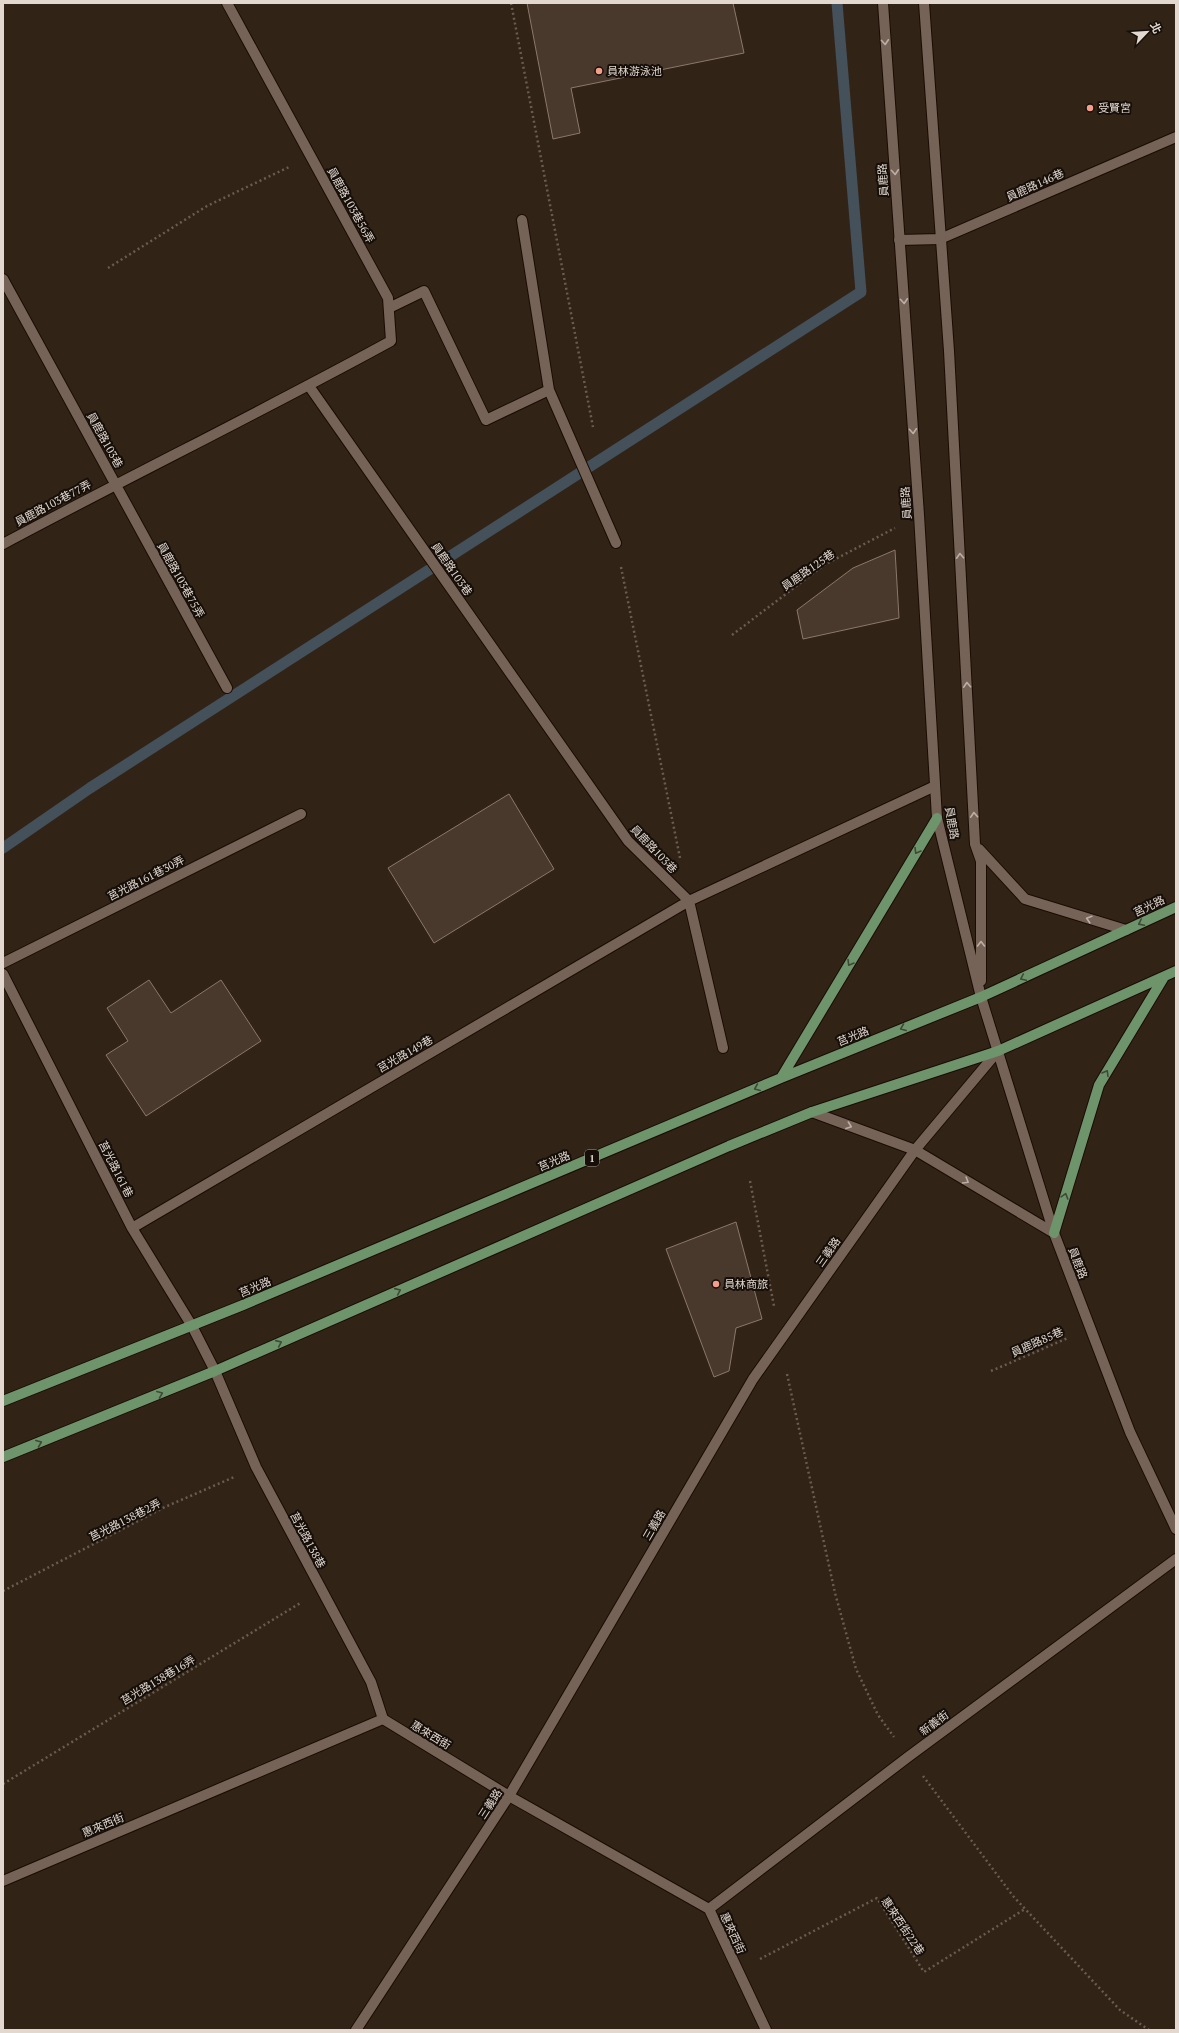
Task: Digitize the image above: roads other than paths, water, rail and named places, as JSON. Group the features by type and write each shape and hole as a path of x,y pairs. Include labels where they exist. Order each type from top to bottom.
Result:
{"main road":[{"path":"781,1078 937,818"},
{"name":"莒光路","path":"3,1401 192,1326 781,1078 981,997 1176,906"},
{"path":"3,1457 215,1371 729,1146 812,1112 998,1051 1176,971"},
{"path":"1054,1233 1099,1085 1164,977"}],"street":[{"name":"員鹿路103巷56弄","path":"227,3 388,298 391,341 309,386"},
{"name":"員鹿路","path":"883,3 919,515 937,818 981,997 1054,1233 1130,1432 1176,1529"},
{"name":"員鹿路","path":"924,3 949,351 975,844 981,861 981,997"},
{"name":"員鹿路146巷","path":"899,240 940,239 1176,137"},
{"path":"522,220 548,390 616,543"},
{"name":"員鹿路103巷","path":"3,279 115,484 309,386 628,841 689,901"},
{"path":"389,308 424,291 486,420 548,390"},
{"name":"員鹿路103巷77弄","path":"3,544 115,484"},
{"name":"員鹿路103巷75弄","path":"115,484 227,688"},
{"path":"723,1048 689,901 935,786"},
{"name":"莒光路161巷30弄","path":"3,963 301,814"},
{"path":"975,844 1025,899 1126,930"},
{"name":"莒光路149巷","path":"132,1228 689,901"},
{"name":"莒光路161巷","path":"3,974 132,1228 192,1326 215,1371"},
{"name":"三義路","path":"356,2030 509,1796 753,1379 915,1150 998,1051"},
{"path":"812,1112 915,1150 1054,1233"},
{"name":"莒光路138巷","path":"215,1371 256,1467 371,1682 383,1719"},
{"name":"新義街","path":"709,1909 908,1757 1176,1559"},
{"name":"惠來西街","path":"3,1881 383,1719 509,1796 709,1909 766,2030"}],"waterway":[{"path":"3,848 90,788 861,292 837,3"}],"place":[{"name":"員林游泳池","path":"599,71"},
{"name":"受賢宮","path":"1090,108"},
{"name":"員林商旅","path":"716,1284"}]}
